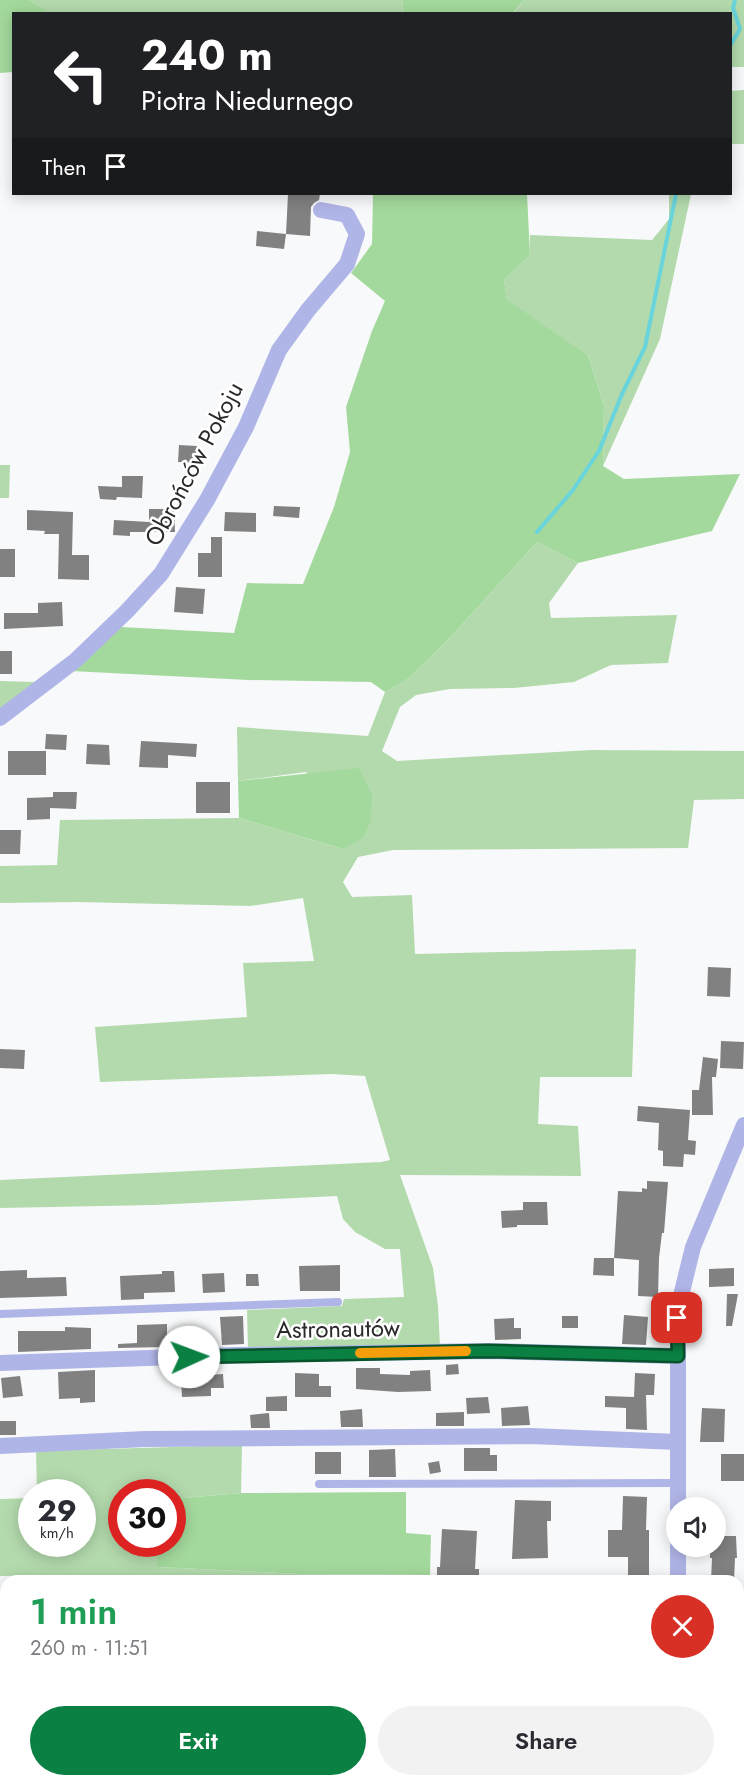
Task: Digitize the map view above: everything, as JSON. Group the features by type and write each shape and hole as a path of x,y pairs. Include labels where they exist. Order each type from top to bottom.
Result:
{"street":[{"name":"Obrońców Pokoju","path":"0,718 76,660 128,611 168,564 207,500 246,427 279,350 308,310 347,264 357,234 347,215 321,210"},
{"path":"678,1497 678,1308 693,1247 744,1125"},
{"name":"Astronautów","path":"0,1363 236,1355 469,1351 678,1356"},
{"path":"0,1446 144,1439 531,1436 678,1442"},
{"path":"678,1557 678,1575"}],"lane":[{"path":"0,1314 338,1302"},
{"path":"319,1484 678,1483"}],"green space":[{"path":"0,0 29,0 47,12 12,12 12,72 0,73"},
{"path":"29,0 402,0 404,12 46,12"},
{"path":"402,0 524,0 514,12 404,12"},
{"path":"524,0 744,0 744,67 732,67 732,12 515,12"},
{"path":"744,90 744,144 732,144 732,91"},
{"path":"373,195 527,195 530,255 504,280 507,300 588,355 604,406 603,466 624,479 740,474 712,531 578,563 537,542 447,641 408,679 385,692 371,682 248,680 71,671 121,627 234,633 247,583 303,584 334,507 350,452 346,407 372,331 385,301 351,273 372,244"},
{"path":"669,195 691,195 660,339 603,466 604,406 588,355 507,301 504,280 530,255 530,235 652,240 669,219"},
{"path":"0,465 10,465 9,498 0,498"},
{"path":"537,542 578,563 549,603 551,618 677,615 668,663 611,665 574,682 514,688 450,689 416,695 400,707 382,751 397,761 591,750 744,751 744,799 694,800 688,848 393,850 358,857 343,882 352,897 412,895 415,954 636,949 632,1077 540,1077 538,1124 578,1126 581,1176 400,1175 433,1268 440,1346 248,1350 247,1310 342,1306 344,1299 404,1297 400,1249 385,1249 355,1232 343,1219 337,1196 154,1205 0,1208 0,1180 390,1160 365,1076 331,1074 100,1082 95,1027 247,1017 243,963 314,961 303,898 250,906 78,902 0,903 0,866 57,865 60,820 239,818 343,849 306,772 238,781 237,727 368,736 385,692 408,679 447,641"},
{"path":"0,681 35,682 0,712"},
{"path":"359,768 372,795 371,820 363,838 343,849 239,818 238,781"},
{"path":"242,1445 241,1493 186,1498 186,1479 108,1479 108,1557 157,1557 157,1567 300,1574 430,1575 0,1575 0,1499 18,1498 18,1557 96,1557 96,1479 37,1479 36,1451"},
{"path":"406,1492 406,1533 431,1535 430,1575 300,1574 157,1567 157,1557 186,1557 186,1498 241,1493"}],"building":[{"path":"288,195 320,195 319,200 311,207 310,236 286,234"},
{"path":"257,231 286,234 284,249 256,246"},
{"path":"179,445 197,446 196,463 178,462"},
{"path":"122,476 143,476 142,498 100,499 98,486 122,487"},
{"path":"274,506 300,507 299,518 273,516"},
{"path":"149,509 174,509 175,532 130,532 130,536 113,535 114,520 149,522"},
{"path":"27,510 73,512 72,555 89,555 89,580 58,579 59,534 44,534 45,531 27,530"},
{"path":"225,512 256,513 256,532 224,531"},
{"path":"211,537 222,537 222,577 198,577 198,553 211,553"},
{"path":"0,549 15,549 15,577 0,577"},
{"path":"176,587 205,589 203,614 174,612"},
{"path":"62,602 63,626 4,629 4,613 38,613 38,603"},
{"path":"0,651 12,651 12,674 0,674"},
{"path":"46,734 67,735 66,750 45,749"},
{"path":"141,741 197,744 196,757 168,755 168,768 139,767"},
{"path":"87,744 109,745 110,765 86,764"},
{"path":"8,751 46,751 46,775 8,775"},
{"path":"196,782 230,782 230,813 196,813"},
{"path":"53,792 77,792 76,809 50,808 50,819 27,820 27,798 53,797"},
{"path":"0,830 21,830 20,854 0,854"},
{"path":"708,967 731,968 730,997 707,996"},
{"path":"721,1041 744,1042 743,1069 720,1068"},
{"path":"0,1049 25,1050 24,1069 0,1068"},
{"path":"703,1057 718,1059 716,1077 712,1077 713,1115 692,1115 692,1090 699,1090"},
{"path":"638,1106 690,1110 688,1140 696,1141 695,1155 684,1154 683,1167 663,1166 663,1151 658,1150 659,1123 637,1121"},
{"path":"647,1181 668,1182 664,1233 662,1233 659,1258 658,1297 638,1296 639,1260 614,1258 618,1191 642,1192 642,1188 647,1189"},
{"path":"523,1202 547,1202 548,1225 517,1225 517,1227 502,1228 501,1211 523,1210"},
{"path":"594,1258 614,1258 614,1276 593,1275"},
{"path":"340,1265 340,1291 300,1291 299,1266"},
{"path":"734,1268 734,1286 709,1287 709,1269"},
{"path":"27,1270 27,1278 66,1277 67,1296 0,1298 0,1271"},
{"path":"162,1271 174,1271 175,1292 144,1293 144,1299 121,1300 120,1276 162,1274"},
{"path":"224,1273 225,1292 203,1293 202,1274"},
{"path":"246,1274 258,1274 259,1286 246,1286"},
{"path":"727,1294 738,1294 732,1326 726,1326"},
{"path":"624,1315 648,1317 646,1345 622,1344"},
{"path":"243,1316 244,1344 222,1345 220,1317"},
{"path":"562,1316 578,1316 578,1328 562,1328"},
{"path":"514,1318 514,1328 521,1328 521,1339 495,1340 494,1319"},
{"path":"167,1324 167,1347 118,1348 118,1344 137,1343 137,1325"},
{"path":"65,1327 91,1328 91,1349 18,1352 18,1331 65,1331"},
{"path":"458,1364 459,1374 446,1375 446,1365"},
{"path":"356,1368 380,1368 380,1374 410,1375 410,1371 430,1370 431,1391 398,1392 356,1389"},
{"path":"95,1370 95,1402 80,1403 80,1398 59,1399 58,1372"},
{"path":"295,1373 319,1374 319,1386 331,1386 331,1397 295,1397"},
{"path":"635,1373 655,1374 654,1395 646,1395 647,1430 626,1429 626,1408 605,1407 605,1396 634,1397"},
{"path":"223,1374 224,1388 211,1388 211,1396 182,1397 181,1377"},
{"path":"20,1376 23,1396 3,1398 1,1378"},
{"path":"287,1396 287,1411 266,1411 266,1397"},
{"path":"488,1397 490,1413 467,1414 466,1398"},
{"path":"528,1406 530,1425 502,1426 501,1408"},
{"path":"702,1408 725,1409 724,1442 700,1442"},
{"path":"362,1409 363,1427 341,1427 340,1411"},
{"path":"464,1412 464,1426 436,1426 436,1413"},
{"path":"269,1413 270,1428 251,1428 250,1415"},
{"path":"0,1421 16,1421 16,1435 0,1435"},
{"path":"464,1448 490,1448 490,1455 497,1455 497,1471 464,1471"},
{"path":"395,1449 396,1477 369,1477 369,1450"},
{"path":"315,1452 341,1452 341,1474 315,1474"},
{"path":"721,1454 744,1454 744,1481 721,1481"},
{"path":"439,1461 441,1472 430,1474 428,1463"},
{"path":"623,1496 647,1497 646,1530 649,1530 649,1575 628,1575 628,1557 608,1557 608,1530 622,1530"},
{"path":"515,1500 551,1501 551,1521 547,1521 548,1558 512,1559"},
{"path":"442,1529 477,1531 475,1569 479,1569 479,1575 437,1575 437,1567 440,1567"},
{"path":"726,1536 736,1536 737,1558 735,1558 734,1575 711,1575 712,1558 710,1558 726,1557"}],"waterway":[{"path":"732,43 740,29 733,8 735,0"},
{"path":"537,532 573,490 599,451 622,394 645,347 676,195"}],"slow traffic":[{"path":"360,1353 466,1351"}],"route":[{"path":"189,1357 488,1351 678,1356 677,1318"}]}
